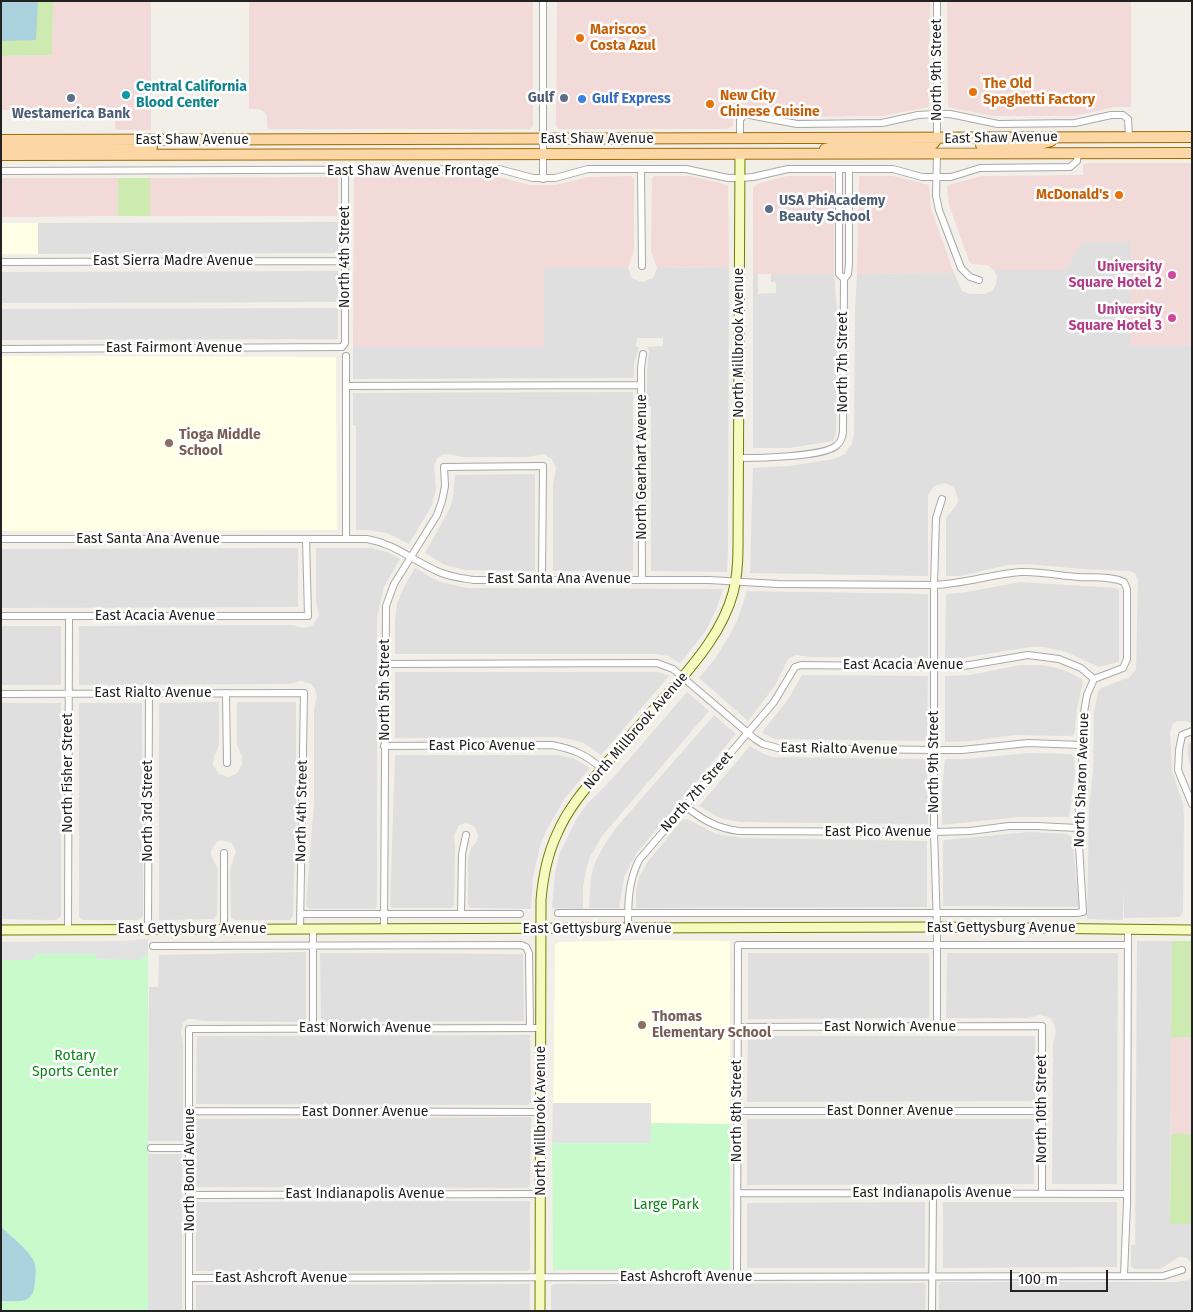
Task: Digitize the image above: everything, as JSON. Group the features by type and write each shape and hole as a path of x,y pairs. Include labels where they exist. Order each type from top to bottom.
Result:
{"main road":[{"path":"937,153 939,149 946,145 1037,145 1067,137"},
{"name":"East Shaw Avenue","path":"1,140 1192,137"},
{"path":"809,153 839,146 927,146 933,144 937,139"},
{"path":"1,148 91,148 98,146 103,140"},
{"path":"103,155 105,148 108,147 165,147 187,140"},
{"name":"East Shaw Avenue","path":"1,156 1192,153"}],"street":[{"path":"543,1 543,178"},
{"name":"North 9th Street","path":"937,1 937,139"},
{"path":"740,138 740,120 744,114 791,124 882,123 918,115 950,114 998,124 1075,123 1123,114 1128,119 1129,138"},
{"name":"East Shaw Avenue Frontage","path":"1,171 499,170 527,178 556,178 588,169 694,170 740,178 754,177 788,169 849,169 893,170 922,177 951,177 980,168 1070,168 1077,161 1078,152"},
{"path":"937,153 937,203 961,268 970,277 979,280"},
{"name":"North Millbrook Avenue","path":"540,1311 541,929 543,877 557,833 571,809 602,769 702,654 725,615 736,582 739,458 740,154"},
{"name":"North 7th Street","path":"839,169 839,274 844,279"},
{"name":"North 7th Street","path":"739,458 784,457 828,450 841,442 843,432 844,279 848,274 849,169"},
{"path":"642,170 642,266"},
{"name":"North 4th Street","path":"345,171 345,343"},
{"name":"East Sierra Madre Avenue","path":"1,262 345,261"},
{"name":"East Fairmont Avenue","path":"1,349 339,348 345,343"},
{"name":"North Gearhart Avenue","path":"642,579 641,385 643,354"},
{"path":"346,356 346,538"},
{"path":"346,386 641,385"},
{"name":"North 5th Street","path":"384,928 386,606 394,584 437,515 445,486 444,466 543,466 542,580"},
{"name":"North 9th Street","path":"937,1027 937,913 934,832 934,585 936,518 942,499"},
{"name":"East Santa Ana Avenue","path":"1,539 346,538 379,541 411,556 438,572 456,578 474,580 642,579 953,585 996,575 1023,572 1117,579 1124,582 1127,589 1127,659 1123,668 1094,679"},
{"name":"East Acacia Avenue","path":"1,616 308,616 306,539"},
{"name":"North Fisher Street","path":"68,930 69,616"},
{"name":"East Acacia Avenue","path":"795,667 801,665 934,667 976,664 1028,655 1059,659 1081,668 1094,679"},
{"name":"East Rialto Avenue","path":"385,664 648,662 665,665 748,733 763,744 778,748 962,750 1028,743 1082,745"},
{"name":"North 7th Street","path":"628,928 629,888 639,860 774,702 795,667"},
{"name":"North Sharon Avenue","path":"937,913 1083,912 1078,828 1084,708 1088,690 1094,679"},
{"name":"North 3rd Street","path":"148,693 148,929"},
{"path":"226,693 227,763"},
{"name":"North 4th Street","path":"300,928 304,693"},
{"name":"East Rialto Avenue","path":"1,694 304,693"},
{"path":"1192,731 1182,735 1178,770 1192,804"},
{"name":"East Pico Avenue","path":"384,746 552,745 578,752 592,759 602,769"},
{"name":"East Pico Avenue","path":"685,806 710,823 724,829 739,831 970,832 1009,826 1078,828"},
{"path":"461,914 462,854 466,835"},
{"path":"224,853 224,929"},
{"path":"558,913 937,913"},
{"name":"East Gettysburg Avenue","path":"300,914 520,914"},
{"name":"East Gettysburg Avenue","path":"1,930 937,927 1192,930"},
{"path":"313,928 314,1028"},
{"path":"1124,1275 1128,930"},
{"name":"North 8th Street","path":"737,1276 738,945 937,945"},
{"path":"937,945 1127,945"},
{"name":"East Gettysburg Avenue","path":"153,946 521,946 528,949"},
{"name":"North Millbrook Avenue","path":"528,949 530,1028"},
{"name":"East Norwich Avenue","path":"738,1027 1042,1026"},
{"name":"North 10th Street","path":"1042,1026 1042,1193"},
{"name":"East Norwich Avenue","path":"189,1029 541,1028"},
{"name":"North Bond Avenue","path":"189,1029 189,1311"},
{"name":"East Donner Avenue","path":"737,1110 1043,1112"},
{"name":"East Donner Avenue","path":"190,1112 541,1112"},
{"path":"151,1148 190,1148"},
{"name":"East Indianapolis Avenue","path":"737,1193 1126,1194"},
{"path":"932,1311 933,1193"},
{"name":"East Indianapolis Avenue","path":"190,1195 540,1194"},
{"name":"East Ashcroft Avenue","path":"190,1278 1162,1276 1182,1270"}],"shaded area":[{"path":"53,1 151,1 151,130 117,130 115,128 115,114 112,110 104,110 66,119 45,118 1,110 1,56 52,55"},
{"path":"249,1 533,1 533,126 530,129 269,129 267,126 267,116 264,112 259,109 249,109"},
{"path":"557,1 930,1 929,106 882,116 796,117 757,108 741,108 734,113 733,125 728,129 559,129 556,126"},
{"path":"947,1 1131,1 1131,107 1115,107 1074,116 992,116 948,107"},
{"path":"1085,163 1192,163 1192,346 1130,346 1130,242 1083,242 1065,270 994,270 987,265 972,264 969,261 949,205 947,187 951,184 983,176 1083,175 1083,165"},
{"path":"631,176 634,179 634,251 628,268 544,268 544,347 353,347 355,177 498,177 530,185 556,185 588,177"},
{"path":"654,176 692,176 728,185 729,267 657,268 651,251 652,178"},
{"path":"787,176 831,176 834,179 834,274 753,274 753,188 757,184"},
{"path":"859,176 893,176 929,185 931,209 954,273 857,274"},
{"path":"338,177 338,216 150,216 150,178"},
{"path":"1,178 118,178 118,216 1,217"},
{"path":"338,222 338,253 38,254 38,223"},
{"path":"1,223 38,223 38,254 1,254"},
{"path":"1082,242 1131,242 1130,346 1192,346 1192,723 1177,721 1173,724 1170,732 1172,771 1183,804 1184,818 1183,911 1180,917 1124,918 1124,887 1123,920 1087,919 1089,807 1093,771 1094,712 1098,692 1101,688 1130,677 1136,669 1138,579 1135,573 1028,564 1008,565 960,576 946,576 946,518 957,504 958,499 955,489 944,483 934,486 928,495 928,576 750,573 753,468 789,466 834,459 845,454 852,443 854,434 857,274 954,273 962,291 970,294 985,294 992,291 996,285 997,277 994,270 1065,270"},
{"path":"729,267 727,572 651,571 651,406 647,405 649,351 647,347 663,346 663,338 637,338 636,346 639,348 634,363 634,378 353,379 353,347 544,347 544,268 628,268 632,278 642,282 653,278 657,268"},
{"path":"338,271 338,302 1,303 1,272"},
{"path":"753,274 758,274 758,294 776,293 776,284 771,282 771,274 834,274 837,311 836,433 833,441 789,448 753,448"},
{"path":"338,308 338,339 1,340 1,309"},
{"name":"Tioga Middle School","path":"1,356 336,357 337,530 1,531"},
{"path":"633,392 633,571 553,571 553,485 556,468 552,459 543,454 528,457 461,457 449,454 442,455 434,465 436,490 432,505 409,544 387,533 356,530 356,425 353,425 353,393"},
{"path":"535,474 535,571 465,570 445,565 425,553 450,508 455,475"},
{"path":"298,548 298,607 1,608 1,549"},
{"path":"316,548 371,548 387,552 400,559 384,587 377,617 377,906 375,909 310,909 306,906 314,803 314,709 317,696 311,684 301,681 289,684 79,685 79,626 293,625 303,628 312,626 319,616 316,601"},
{"path":"415,568 440,582 467,588 723,589 716,610 705,632 680,663 668,656 657,654 395,654 397,604"},
{"path":"1020,582 1116,588 1119,590 1119,662 1099,667 1066,652 1044,647 1030,647 945,659 946,594"},
{"path":"747,591 928,594 928,658 810,657 796,655 788,659 776,684 748,721 699,678 714,660 728,638 737,621"},
{"path":"1,626 61,626 61,685 1,685"},
{"path":"1020,665 1053,667 1082,679 1073,735 1016,735 971,741 945,742 945,676 970,675"},
{"path":"395,672 658,672 669,676 601,755 584,743 556,737 395,738"},
{"path":"802,675 928,676 927,741 775,739 764,734 762,732 789,698"},
{"path":"687,692 709,711 602,836 590,857 586,870 583,887 583,909 552,908 555,873 559,855 576,820 587,804 612,779"},
{"path":"219,702 219,745 213,765 219,774 228,777 236,774 242,765 242,757 237,745 237,702 296,702 296,810 293,915 290,920 235,920 231,917 230,870 236,851 232,843 222,840 217,842 211,850 211,855 218,869 217,915 214,919 159,920 159,703"},
{"path":"2,703 61,703 61,916 56,920 1,919"},
{"path":"79,703 142,703 143,916 138,920 84,920 79,917"},
{"path":"714,715 736,734 636,854 624,877 619,908 589,908 591,876 596,860 605,844 615,829"},
{"path":"1192,741 1192,777 1188,744"},
{"path":"750,746 773,757 927,759 928,824 740,822 720,818 699,806"},
{"path":"1028,753 1071,754 1074,757 1075,773 1069,817 1019,817 942,825 942,791 945,759 967,759"},
{"path":"395,755 559,755 573,758 590,768 565,798 546,831 540,846 533,877 531,909 470,908 468,905 468,858 478,835 475,827 467,823 459,825 454,835 454,905 452,908 392,908 390,905"},
{"path":"687,819 716,834 742,838 927,841 927,907 636,908 636,890 640,875 649,860 682,820"},
{"path":"1029,832 1067,834 1072,837 1079,907 943,906 943,840"},
{"path":"148,939 148,955 145,955 141,960 97,959 95,954 36,954 32,960 1,960 1,942"},
{"name":"Thomas Elementary School","path":"642,940 730,941 730,1124 651,1123 553,1143 555,944 559,942"},
{"path":"1137,941 1172,941 1170,1224 1192,1224 1192,1263 1187,1258 1179,1257 1160,1269 1134,1269 1131,1266 1131,1245 1135,1245"},
{"path":"306,952 306,1022 203,1021 188,1019 183,1023 181,1032 183,1044 183,1141 148,1141 149,987 158,987 159,955"},
{"path":"320,953 523,954 524,1021 321,1022"},
{"path":"748,953 929,953 929,1018 748,1019"},
{"path":"947,953 1118,953 1117,1184 1052,1184 1053,1043 1056,1032 1054,1024 1050,1018 1040,1015 1028,1018 946,1018"},
{"path":"530,1035 531,1102 528,1105 196,1104 197,1036"},
{"path":"748,1036 1035,1036 1035,1101 747,1102"},
{"path":"1171,1037 1192,1037 1192,1134 1171,1134"},
{"path":"553,1103 651,1103 651,1143 552,1143"},
{"path":"531,1117 530,1185 527,1188 196,1187 196,1119"},
{"path":"747,1119 1034,1119 1034,1184 747,1185"},
{"path":"148,1154 182,1154 182,1311 148,1311"},
{"path":"530,1201 530,1268 527,1271 196,1271 196,1202"},
{"path":"925,1202 925,1268 747,1268 747,1203"},
{"path":"943,1202 1117,1202 1117,1267 943,1268"},
{"path":"1192,1276 1192,1311 939,1311 939,1285 941,1282 1178,1282 1188,1280"},
{"path":"923,1283 926,1285 925,1311 551,1311 551,1286 554,1284"},
{"path":"530,1284 530,1311 196,1311 196,1285"}],"green space":[{"path":"1,1 53,1 52,55 1,56"},
{"path":"118,178 150,178 150,216 118,216"},
{"path":"1172,941 1192,941 1192,1037 1171,1037"},
{"name":"Rotary Sports Center","path":"35,954 95,954 98,959 148,955 148,1311 1,1311 1,960 31,960"},
{"name":"Large Park","path":"651,1123 730,1124 730,1268 728,1270 553,1270 552,1143 651,1143"},
{"path":"1171,1134 1192,1134 1192,1224 1170,1224"}],"water":[{"path":"1,1 38,1 36,40 1,41"},
{"path":"1,1227 27,1251 35,1263 34,1289 29,1298 25,1300 1,1301"}],"place":[{"name":"Mariscos Costa Azul","path":"580,38"},
{"name":"The Old Spaghetti Factory","path":"973,92"},
{"name":"Central California Blood Center","path":"126,95"},
{"name":"Westamerica Bank","path":"71,98"},
{"name":"Gulf","path":"564,98"},
{"name":"Gulf Express","path":"582,99"},
{"name":"New City Chinese Cuisine","path":"710,104"},
{"name":"McDonald's","path":"1119,195"},
{"name":"USA PhiAcademy Beauty School","path":"769,209"},
{"name":"University Square Hotel 2","path":"1172,275"},
{"name":"University Square Hotel 3","path":"1172,318"},
{"name":"Tioga Middle School","path":"169,443"},
{"name":"Thomas Elementary School","path":"642,1025"}]}
